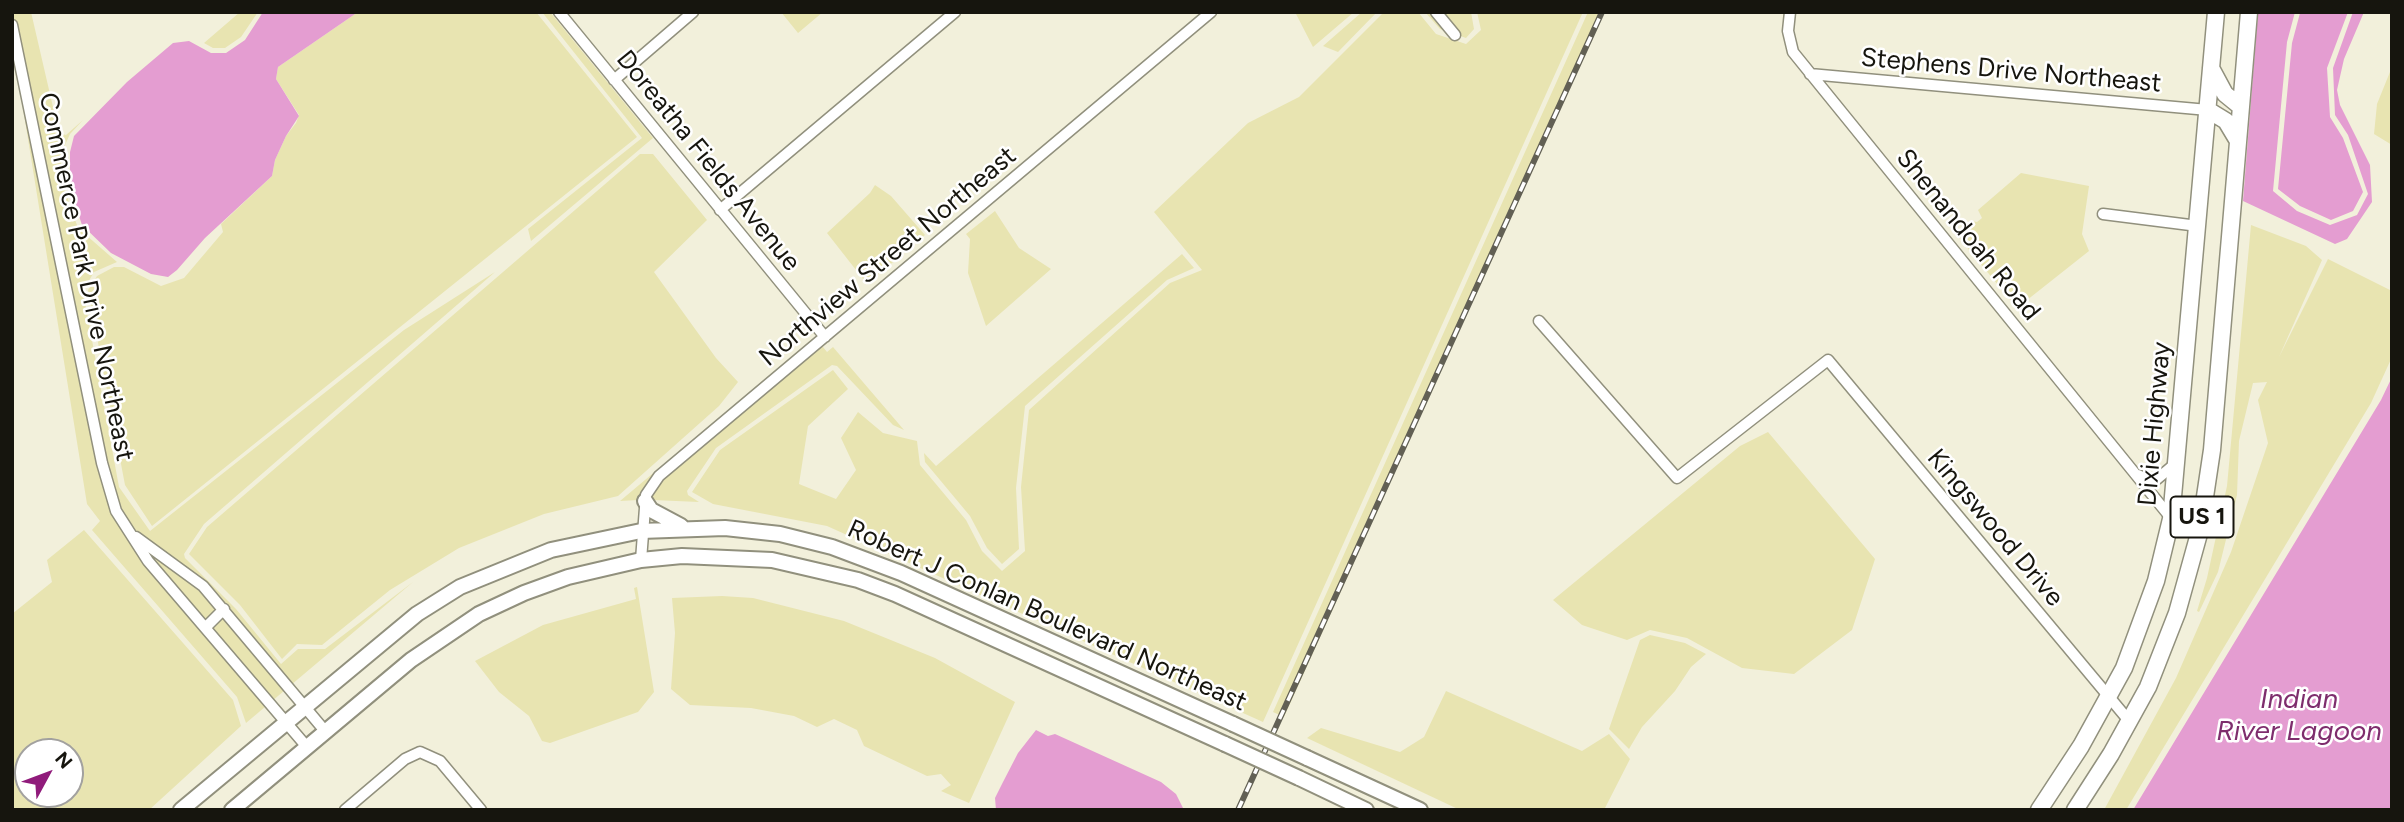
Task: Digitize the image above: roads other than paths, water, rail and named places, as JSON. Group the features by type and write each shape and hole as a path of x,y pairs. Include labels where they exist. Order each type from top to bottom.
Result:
{"main road":[{"name":"Dixie Highway","path":"2039,810 2109,698 2146,610 2171,519 2216,12"},
{"name":"US 1","path":"2075,810 2130,722 2157,667 2177,613 2200,530 2212,450 2249,12"},
{"path":"2211,68 2225,94 2241,107"},
{"path":"2207,110 2226,121 2238,141"},
{"path":"645,500 651,510 664,519 686,527"},
{"name":"Robert J Conlan Boulevard Northeast","path":"183,809 304,705 417,614 460,587 551,550 641,531 686,527 780,534 868,559 1420,810"},
{"name":"Robert J Conlan Boulevard Northeast","path":"232,810 411,660 479,614 568,577 640,560 682,556 761,559 858,580 895,594 1366,810"}],"street":[{"name":"Doreatha Fields Avenue","path":"559,12 825,337"},
{"path":"614,80 693,12"},
{"path":"720,210 955,12"},
{"name":"Northview Street Northeast","path":"640,560 646,495 659,476 1211,12"},
{"path":"1436,12 1455,34"},
{"name":"Shenandoah Road","path":"1790,12 1788,31 1793,52 2171,519"},
{"name":"Commerce Park Drive Northeast","path":"12,25 102,463 116,511 148,561 307,747"},
{"name":"Stephens Drive Northeast","path":"1810,74 2207,110"},
{"path":"2103,214 2198,226"},
{"name":"Kingswood Drive","path":"1539,321 1677,478 1828,360 2130,722"},
{"path":"2136,475 2148,480 2157,479 2178,461"},
{"name":"Commerce Park Drive Northeast","path":"130,532 186,571 224,609 325,731"},
{"path":"206,627 224,609"},
{"path":"345,810 412,754 427,754 440,761 481,810"}],"water":[{"path":"263,12 358,12 278,67 276,79 299,116 275,160 272,176 205,238 177,270 168,277 151,274 111,253 82,225 70,189 70,152 74,136 127,82 173,43 189,41 211,53 226,53 245,40"},
{"path":"2258,12 2295,12 2287,42 2273,191 2297,211 2330,225 2357,215 2368,194 2348,135 2335,115 2333,68 2353,12 2364,12 2344,59 2337,90 2340,105 2370,165 2372,202 2347,239 2335,244 2243,201"},
{"path":"2348,12 2327,68 2330,117 2343,138 2363,192 2353,211 2331,220 2300,206 2278,189 2292,43 2300,13"},
{"name":"Indian River Lagoon","path":"2392,377 2392,810 2133,810 2381,400"},
{"path":"1036,730 1048,736 1055,734 1161,782 1176,794 1184,810 996,810 995,798 1003,782 1018,753"}],"railway":[{"path":"1238,810 1602,12"}]}
